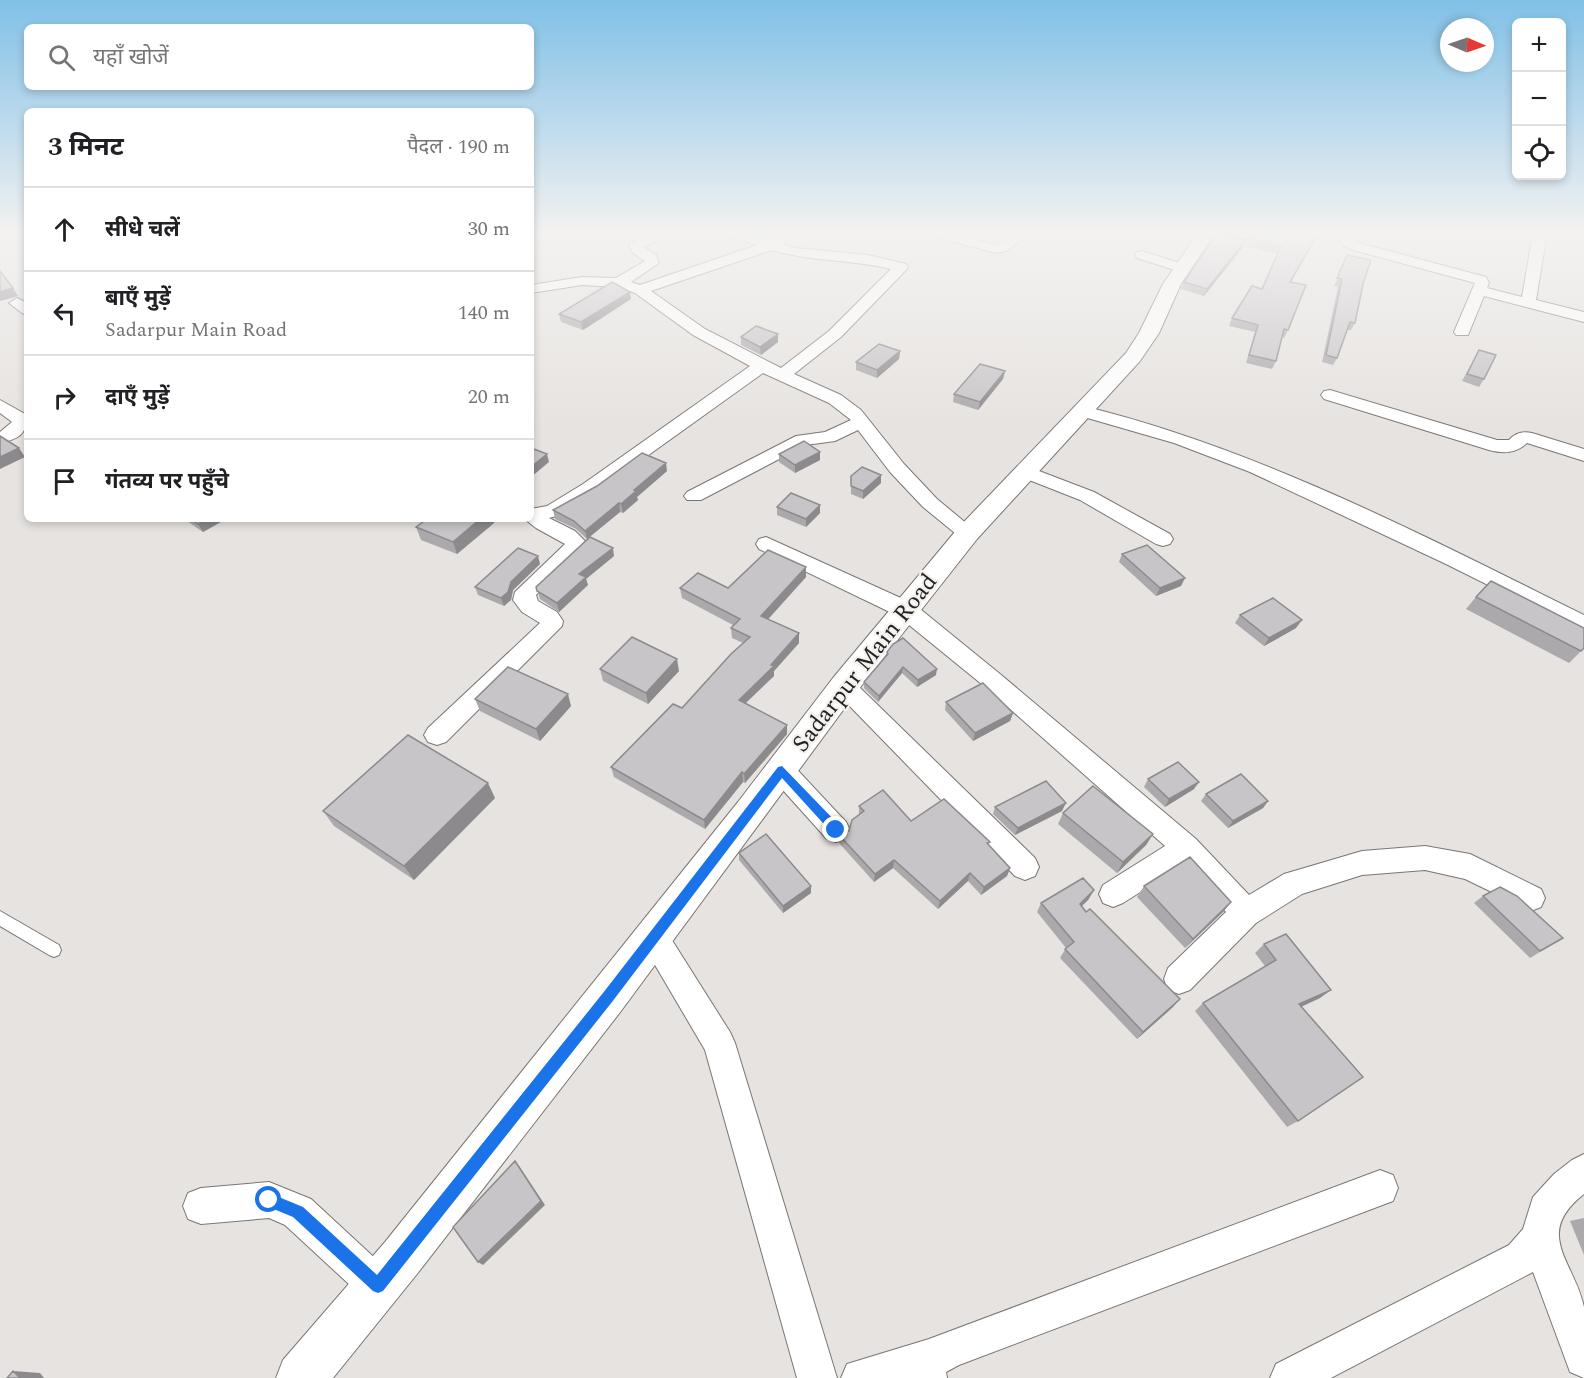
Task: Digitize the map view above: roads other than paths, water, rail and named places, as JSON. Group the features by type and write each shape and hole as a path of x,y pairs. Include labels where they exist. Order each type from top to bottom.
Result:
{"street":[{"path":"650,297 699,332 762,366 835,399 855,414 897,468 930,503 968,533"},
{"path":"783,375 836,334 872,297"},
{"name":"Sadarpur Main Road","path":"301,1378 378,1286 782,770 844,686 968,533 1133,357 1149,333 1166,297"},
{"path":"1462,332 1475,297"},
{"path":"1506,297 1584,317"},
{"path":"1528,303 1529,297"},
{"path":"534,514 553,511 590,488 762,366"},
{"path":"1330,395 1497,446 1514,446 1526,437 1584,455"},
{"path":"0,405 22,420 21,426 0,438"},
{"path":"1083,411 1180,439 1257,468 1453,559 1584,626"},
{"path":"694,496 802,440 829,437 861,422"},
{"path":"1026,472 1087,496 1162,539"},
{"path":"437,735 550,626 552,621 549,618 527,605 524,600 526,592 578,544 546,526 534,516"},
{"path":"766,544 906,610 992,680 1186,848 1246,913"},
{"path":"844,686 1025,867"},
{"path":"782,770 836,830"},
{"path":"1113,894 1186,848"},
{"path":"1179,979 1246,913 1294,883 1362,863 1425,858 1470,867 1532,898"},
{"path":"653,936 718,1043 817,1378"},
{"path":"1290,1378 1522,1258 1539,1239 1546,1210 1566,1186 1584,1172"},
{"path":"861,1378 927,1368 934,1358 959,1346 1380,1188"},
{"path":"201,1206 269,1200 298,1212 378,1286"},
{"path":"1539,1239 1584,1358"}],"lane":[{"path":"0,918 54,950"}]}
